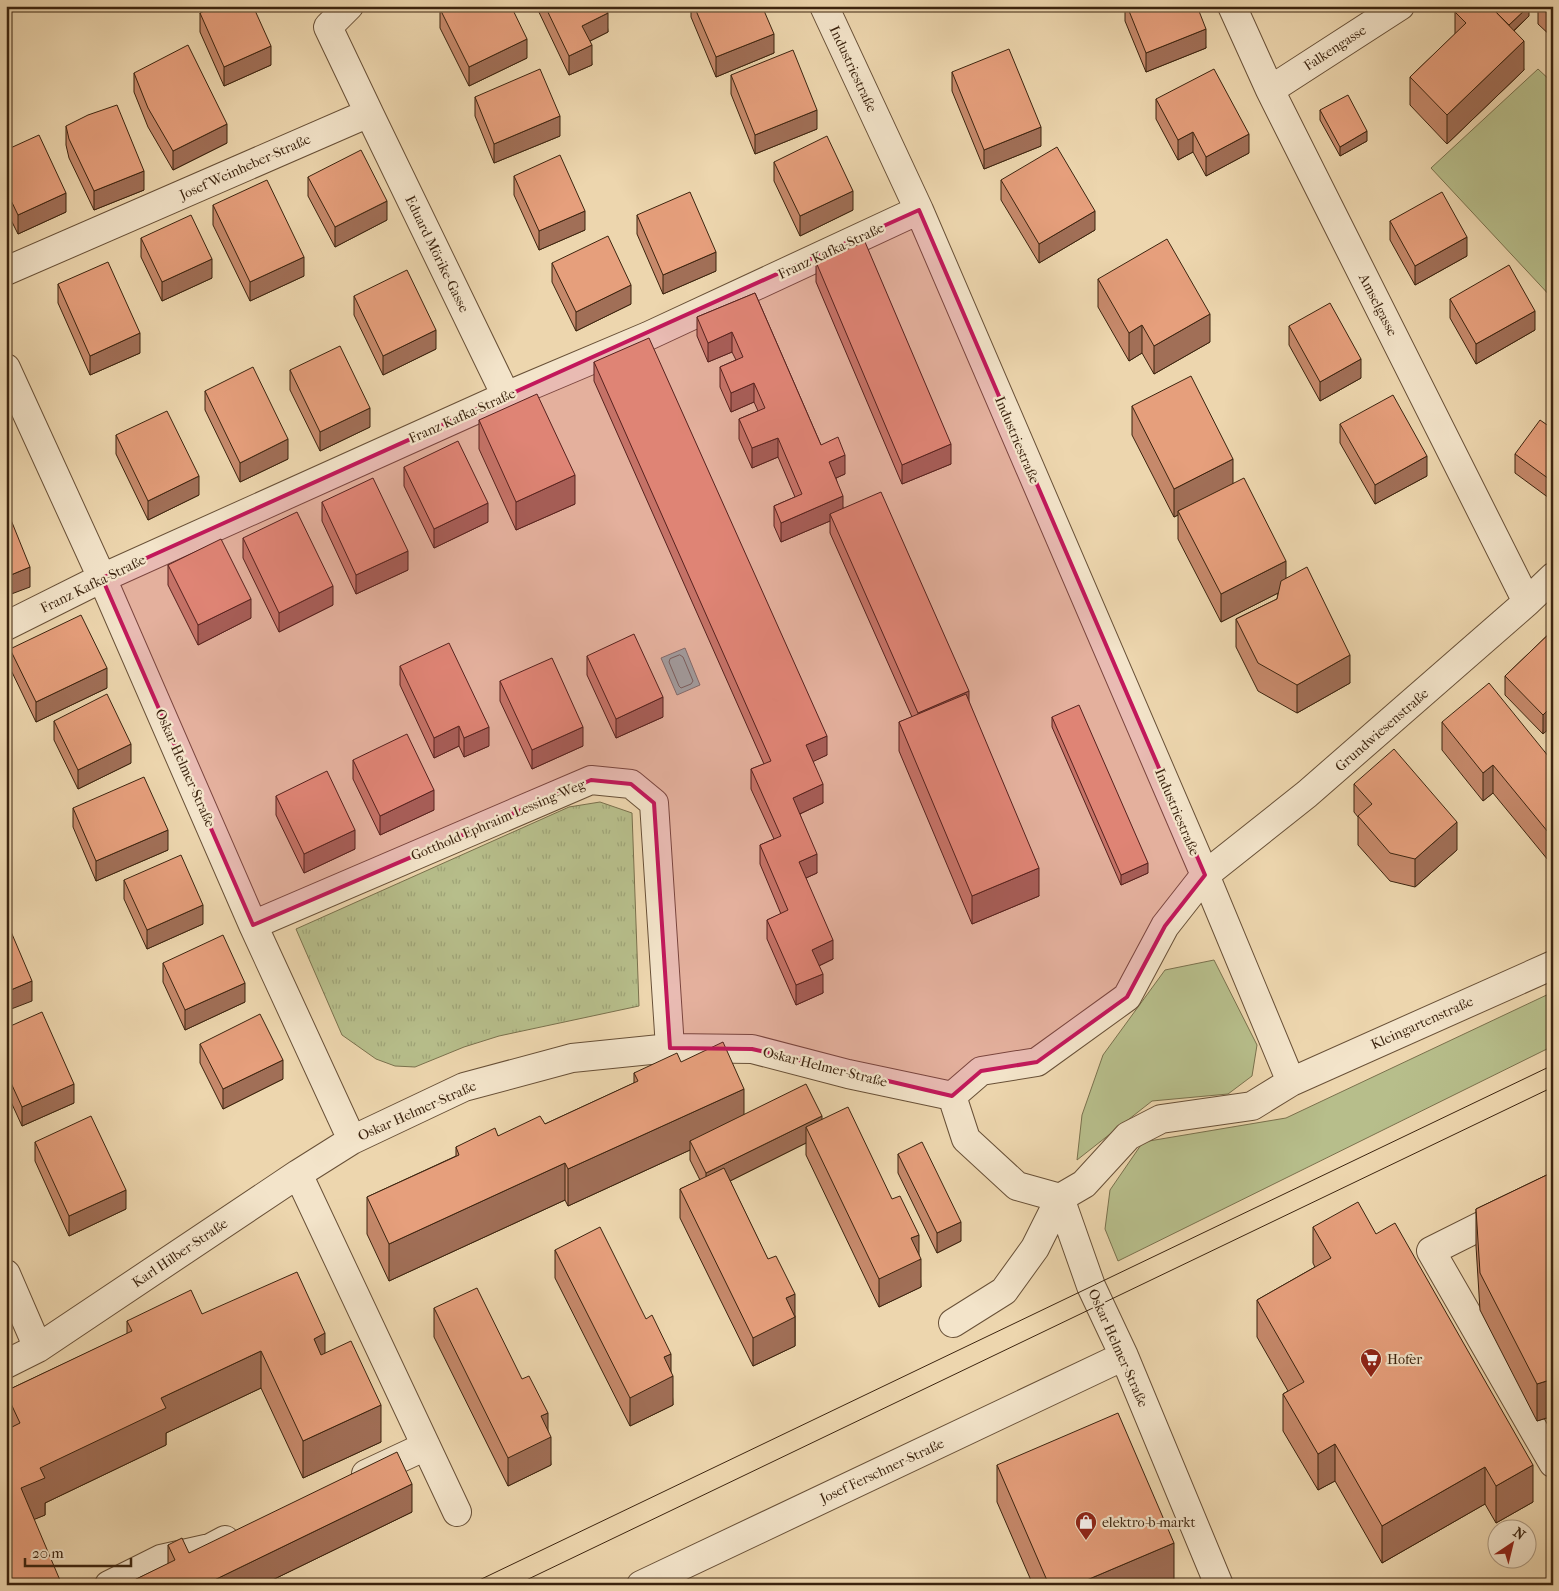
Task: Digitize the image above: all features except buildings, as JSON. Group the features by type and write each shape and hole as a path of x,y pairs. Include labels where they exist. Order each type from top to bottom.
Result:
{"street":[{"path":"349,6 328,27 369,113"},
{"name":"Industriestraße","path":"824,6 919,210 1205,875 1291,1082"},
{"name":"Amselgasse","path":"1232,6 1270,90 1527,602"},
{"name":"Falkengasse","path":"1270,90 1400,6"},
{"name":"Josef Weinheber-Straße","path":"6,271 369,113"},
{"name":"Eduard Mörike-Gasse","path":"369,113 506,396"},
{"name":"Franz Kafka-Straße","path":"6,626 102,578 506,396 648,336 919,210"},
{"name":"Oskar Helmer-Straße","path":"6,368 102,578 253,924 352,1140 464,1087 572,1058 670,1048 752,1049 848,1074 952,1096"},
{"name":"Grundwiesenstraße","path":"1205,875 1307,794 1527,602 1553,577"},
{"name":"Gotthold Ephraim Lessing-Weg","path":"253,924 592,780 631,784 654,803 670,1048"},
{"path":"1060,1198 1017,1186 966,1139 952,1096 980,1071 1037,1062 1127,997 1165,926 1205,875"},
{"name":"Kleingartenstraße","path":"1291,1082 1553,965"},
{"path":"953,1322 1004,1290 1035,1248 1060,1198 1084,1184 1128,1136 1161,1119 1252,1106 1291,1082"},
{"name":"Karl Hilber-Straße","path":"6,1364 38,1348 352,1140"},
{"path":"298,1174 457,1512"},
{"path":"1553,1190 1431,1250 1553,1463"},
{"name":"Oskar Helmer-Straße","path":"1060,1198 1091,1286 1124,1356 1219,1585"},
{"path":"6,1274 38,1348"},
{"name":"Josef Ferschner-Straße","path":"641,1585 1124,1356"},
{"path":"345,1484 426,1446"},
{"path":"110,1585 161,1560 210,1548 246,1531"}],"highlighted area":[{"path":"919,210 1205,875 1165,926 1127,997 1037,1062 981,1071 952,1096 752,1049 670,1048 654,803 631,784 591,780 253,925 102,578"}],"green space":[{"path":"1538,69 1553,83 1553,299 1431,168"},
{"path":"600,802 632,813 639,1006 499,1036 464,1047 415,1067 395,1066 376,1059 342,1035 296,929 569,807"},
{"path":"1214,960 1257,1045 1252,1076 1228,1094 1152,1101 1077,1160 1082,1115 1103,1055 1165,970"},
{"path":"1553,992 1553,1046 1118,1261 1105,1229 1110,1190 1143,1142 1286,1118"}],"water":[{"path":"685,648 700,685 677,695 661,658"}],"tram line":[{"path":"469,1585 1553,1065"},
{"path":"516,1585 1553,1087"}],"place":[{"name":"Hofer","path":"1371,1378"},
{"name":"elektro-b-markt","path":"1086,1541"}]}
